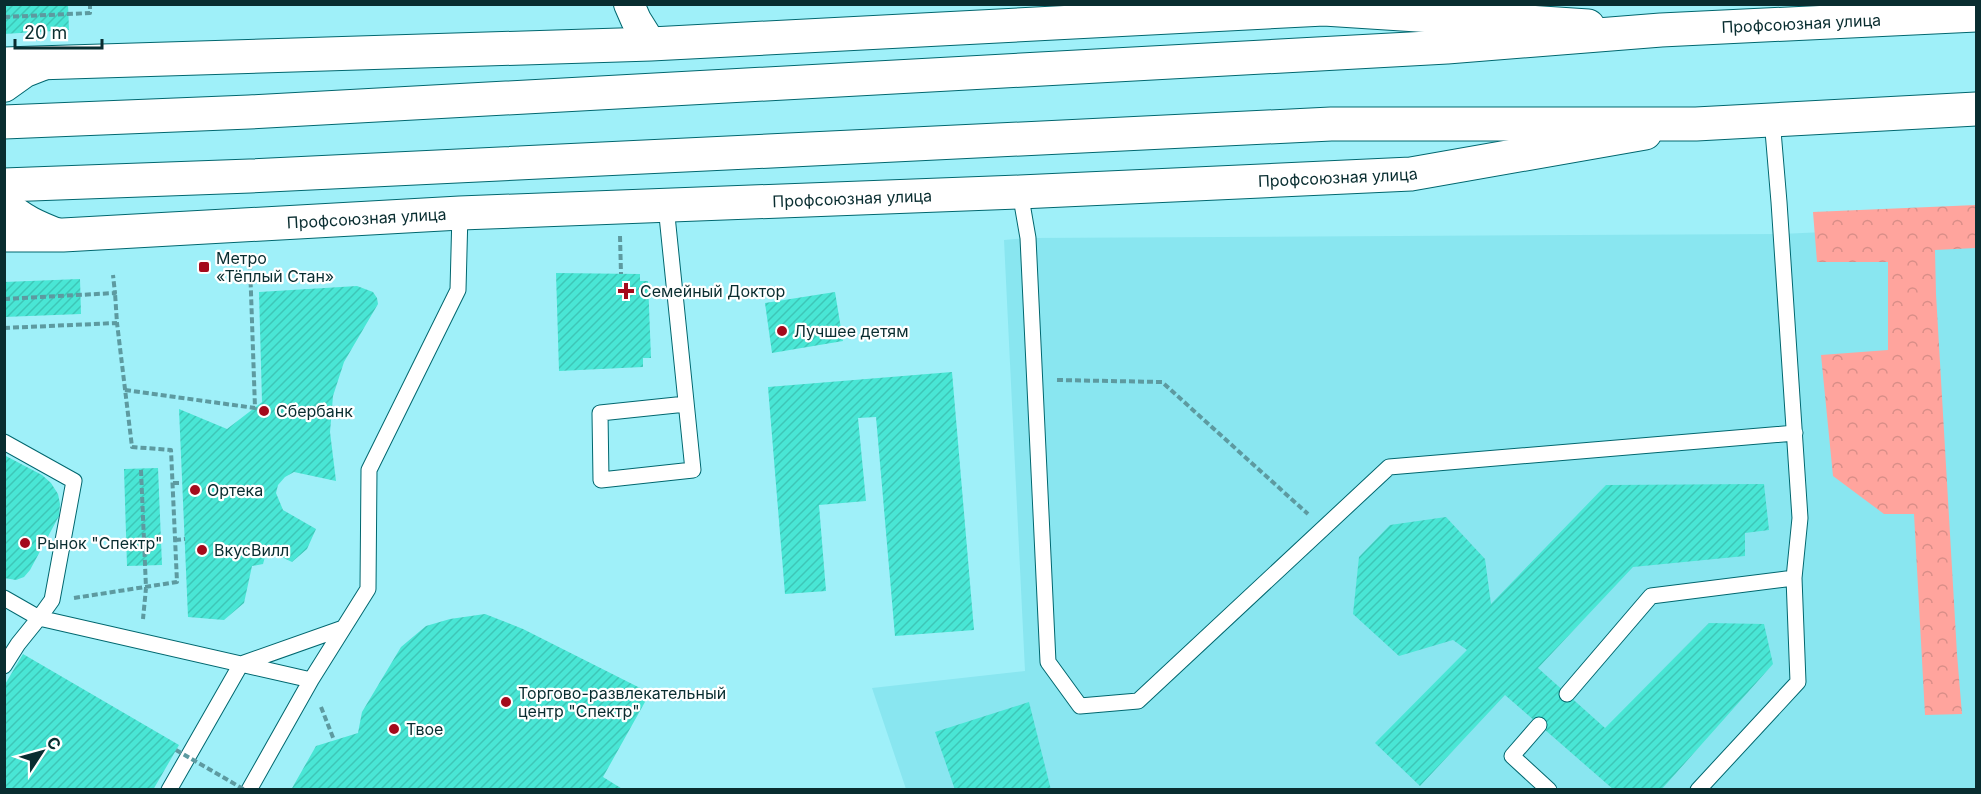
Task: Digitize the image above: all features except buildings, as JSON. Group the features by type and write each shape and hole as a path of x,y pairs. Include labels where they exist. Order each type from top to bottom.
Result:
{"main road":[{"name":"Профсоюзная улица","path":"4,64 651,44 1324,9 1661,30"},
{"name":"Профсоюзная улица","path":"4,122 249,112 1436,47 1661,30 1977,15"},
{"name":"Профсоюзная улица","path":"4,185 250,176 1331,124 1696,124 1977,109"},
{"name":"Профсоюзная улица","path":"4,236 63,235 460,213 1020,192 1411,174 1696,124"}],"street":[{"path":"629,4 651,44"},
{"path":"4,87 25,72 51,62"},
{"path":"4,202 13,211 36,225 63,235"}],"lane":[{"path":"1698,789 1798,682 1794,578 1800,518 1772,119"},
{"path":"1020,192 1028,238 1048,662 1080,706 1138,701 1389,467 1795,433"},
{"path":"666,206 693,470 601,480 600,413 686,404"},
{"path":"247,789 368,589 369,470 458,290 460,213"},
{"path":"4,442 74,481 52,600 4,666"},
{"path":"1567,694 1651,597 1794,578"},
{"path":"4,598 39,618 311,680"},
{"path":"169,789 241,664 343,628"},
{"path":"1539,725 1512,756 1549,789"}],"path":[{"path":"4,17 90,13 90,4"},
{"path":"619,230 621,274"},
{"path":"125,390 255,408 250,264"},
{"path":"52,600 177,582 171,450 132,447 113,274"},
{"path":"4,299 115,293"},
{"path":"4,328 117,323"},
{"path":"1036,380 1162,382 1324,528"},
{"path":"141,470 146,588 141,640"},
{"path":"173,483 182,483"},
{"path":"176,540 185,539"},
{"path":"176,750 247,789"}],"shaded area":[{"path":"1976,225 1976,789 906,789 872,688 1025,671 1004,240 1028,238 1781,234"}],"green space":[{"path":"1976,205 1976,248 1935,250 1962,714 1925,715 1914,514 1884,514 1833,476 1821,355 1888,350 1888,262 1817,262 1813,212"}],"place":[{"name":"Метро «Тёплый Стан»","path":"204,267"},
{"name":"Семейный Доктор","path":"626,291"},
{"name":"Лучшее детям","path":"782,331"},
{"name":"Сбербанк","path":"264,411"},
{"name":"Ортека","path":"195,490"},
{"name":"Рынок \"Спектр\"","path":"25,543"},
{"name":"ВкусВилл","path":"202,550"},
{"name":"Торгово-развлекательный центр \"Спектр\"","path":"506,702"},
{"name":"Твое","path":"394,729"}]}
